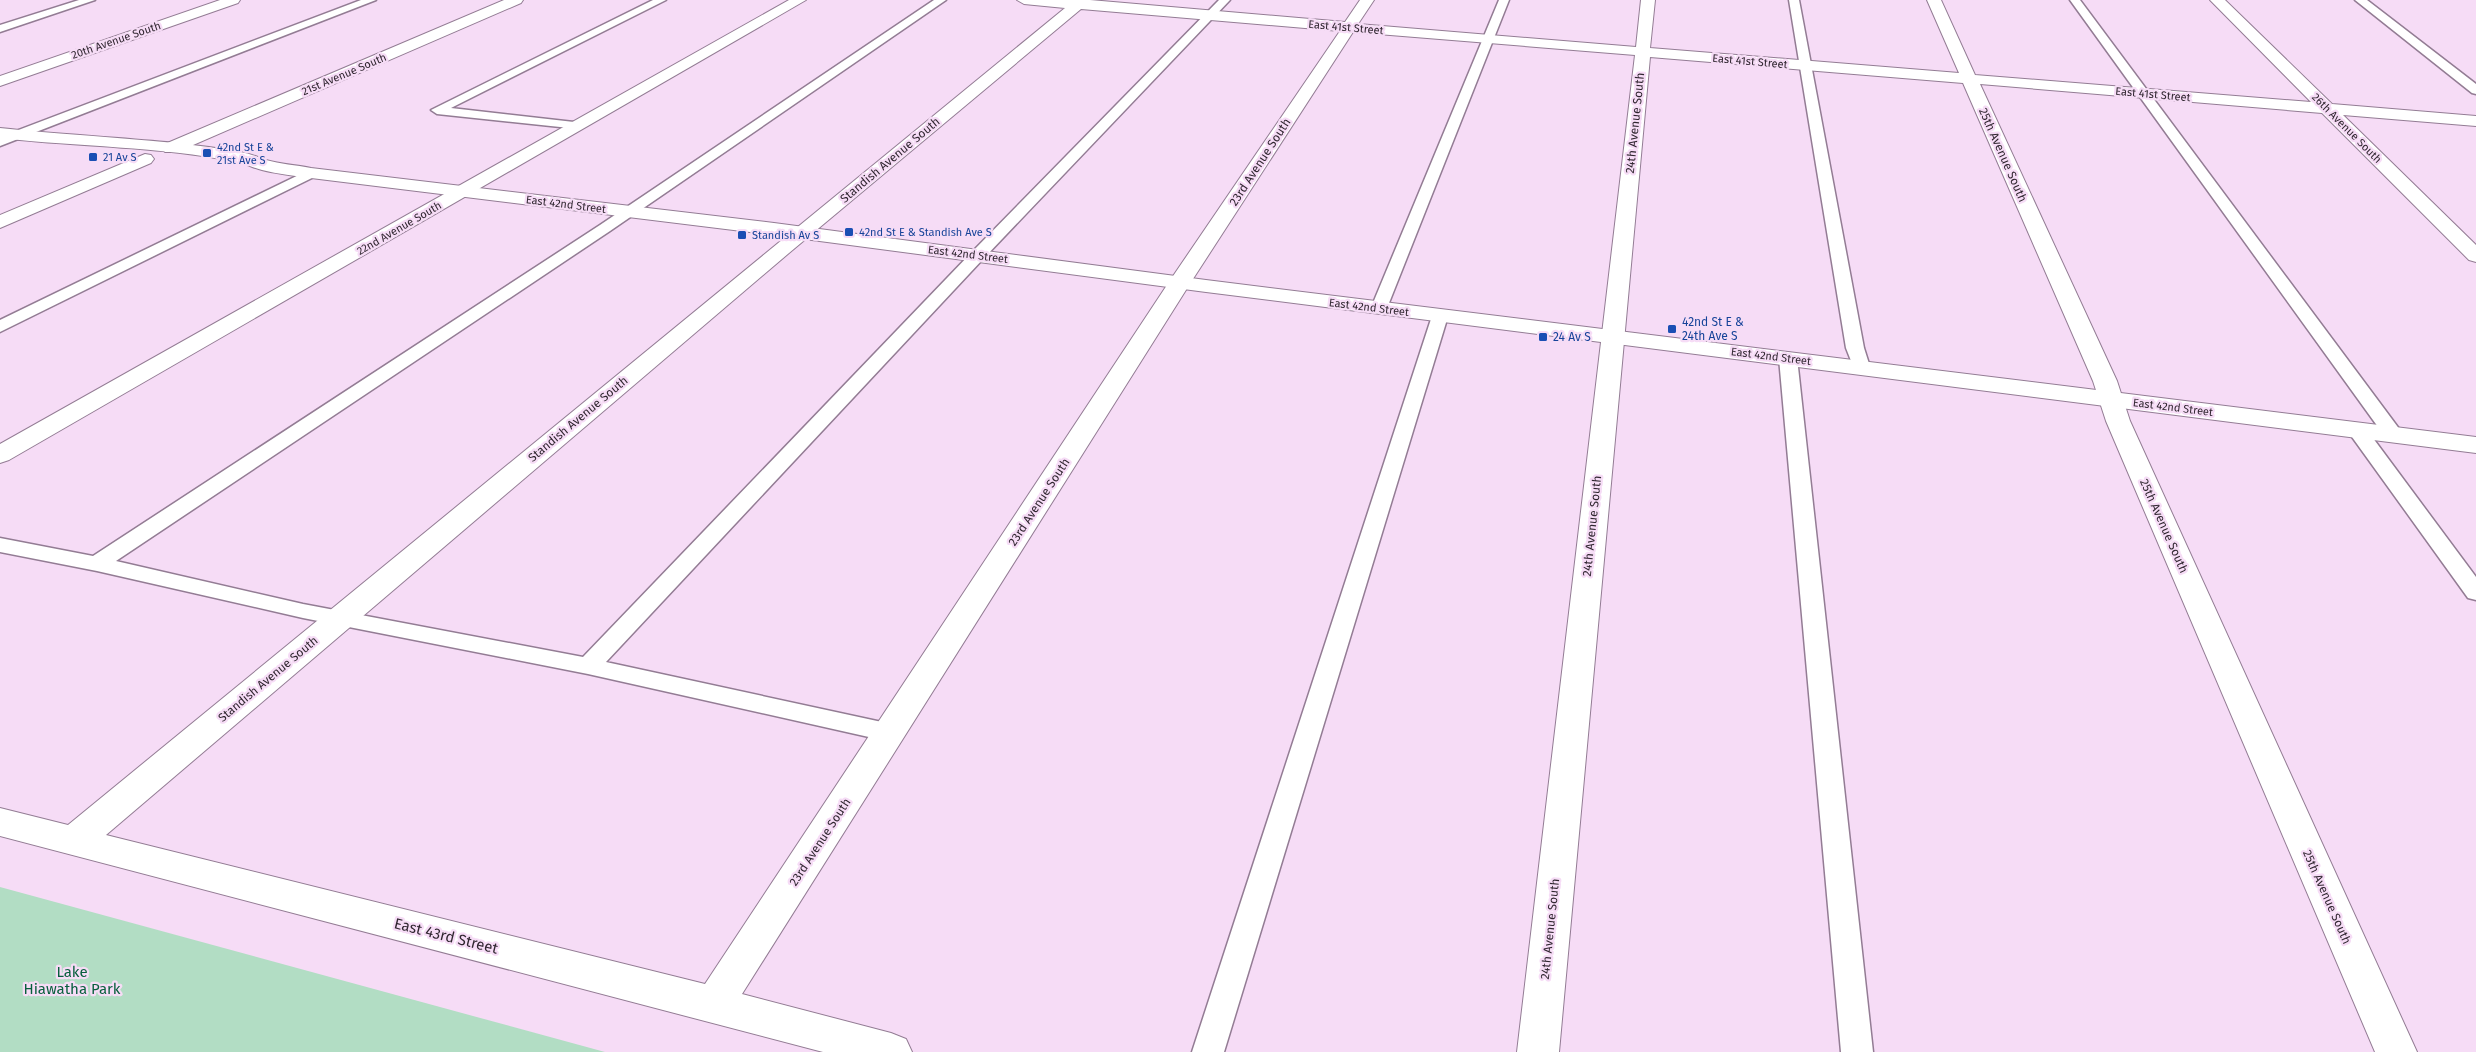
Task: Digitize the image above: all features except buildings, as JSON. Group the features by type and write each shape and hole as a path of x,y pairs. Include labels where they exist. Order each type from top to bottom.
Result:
{"street":[{"name":"20th Avenue South","path":"0,81 233,0"},
{"name":"21st Avenue South","path":"171,148 516,0"},
{"name":"22nd Avenue South","path":"0,455 798,0"},
{"name":"East 41st Street","path":"1024,0 1081,2 1211,16 2476,121"},
{"name":"23rd Avenue South","path":"714,1004 891,733 1180,282 1366,0"},
{"name":"24th Avenue South","path":"1538,1052 1648,0"},
{"name":"25th Avenue South","path":"1934,0 2105,381 2118,421 2396,1052"},
{"name":"26th Avenue South","path":"2217,0 2476,256"},
{"name":"Standish Avenue South","path":"75,840 1081,2"},
{"name":"East 42nd Street","path":"0,132 54,139 102,140 171,148 241,157 263,165 311,173 628,211 1440,316 2476,445"},
{"name":"East 42nd Street","path":"54,139 76,151 218,168 263,165"},
{"path":"0,222 145,159"},
{"name":"East 43rd Street","path":"0,822 714,1004 891,1052"}],"lane":[{"path":"0,29 90,0"},
{"path":"0,142 371,0"},
{"path":"574,126 437,110 661,0"},
{"path":"97,564 628,211 940,0"},
{"path":"588,666 978,255 1225,0"},
{"path":"1379,308 1490,39 1504,0"},
{"path":"1794,0 1854,348 1861,367"},
{"path":"2075,0 2393,434"},
{"path":"2360,0 2476,90"},
{"path":"0,327 311,173"},
{"path":"1208,1052 1440,316"},
{"path":"1788,358 1857,1052"},
{"path":"2357,430 2476,593"},
{"path":"0,545 97,564 341,618 588,666 891,733"}],"green space":[{"name":"Lake Hiawatha Park","path":"0,887 605,1052 0,1052"}],"place":[{"name":"42nd St E & 21st Ave S","path":"207,153"},
{"name":"21 Av S","path":"93,157"},
{"name":"42nd St E & Standish Ave S","path":"849,232"},
{"name":"Standish Av S","path":"742,235"},
{"name":"42nd St E & 24th Ave S","path":"1672,329"},
{"name":"24 Av S","path":"1543,337"}]}
